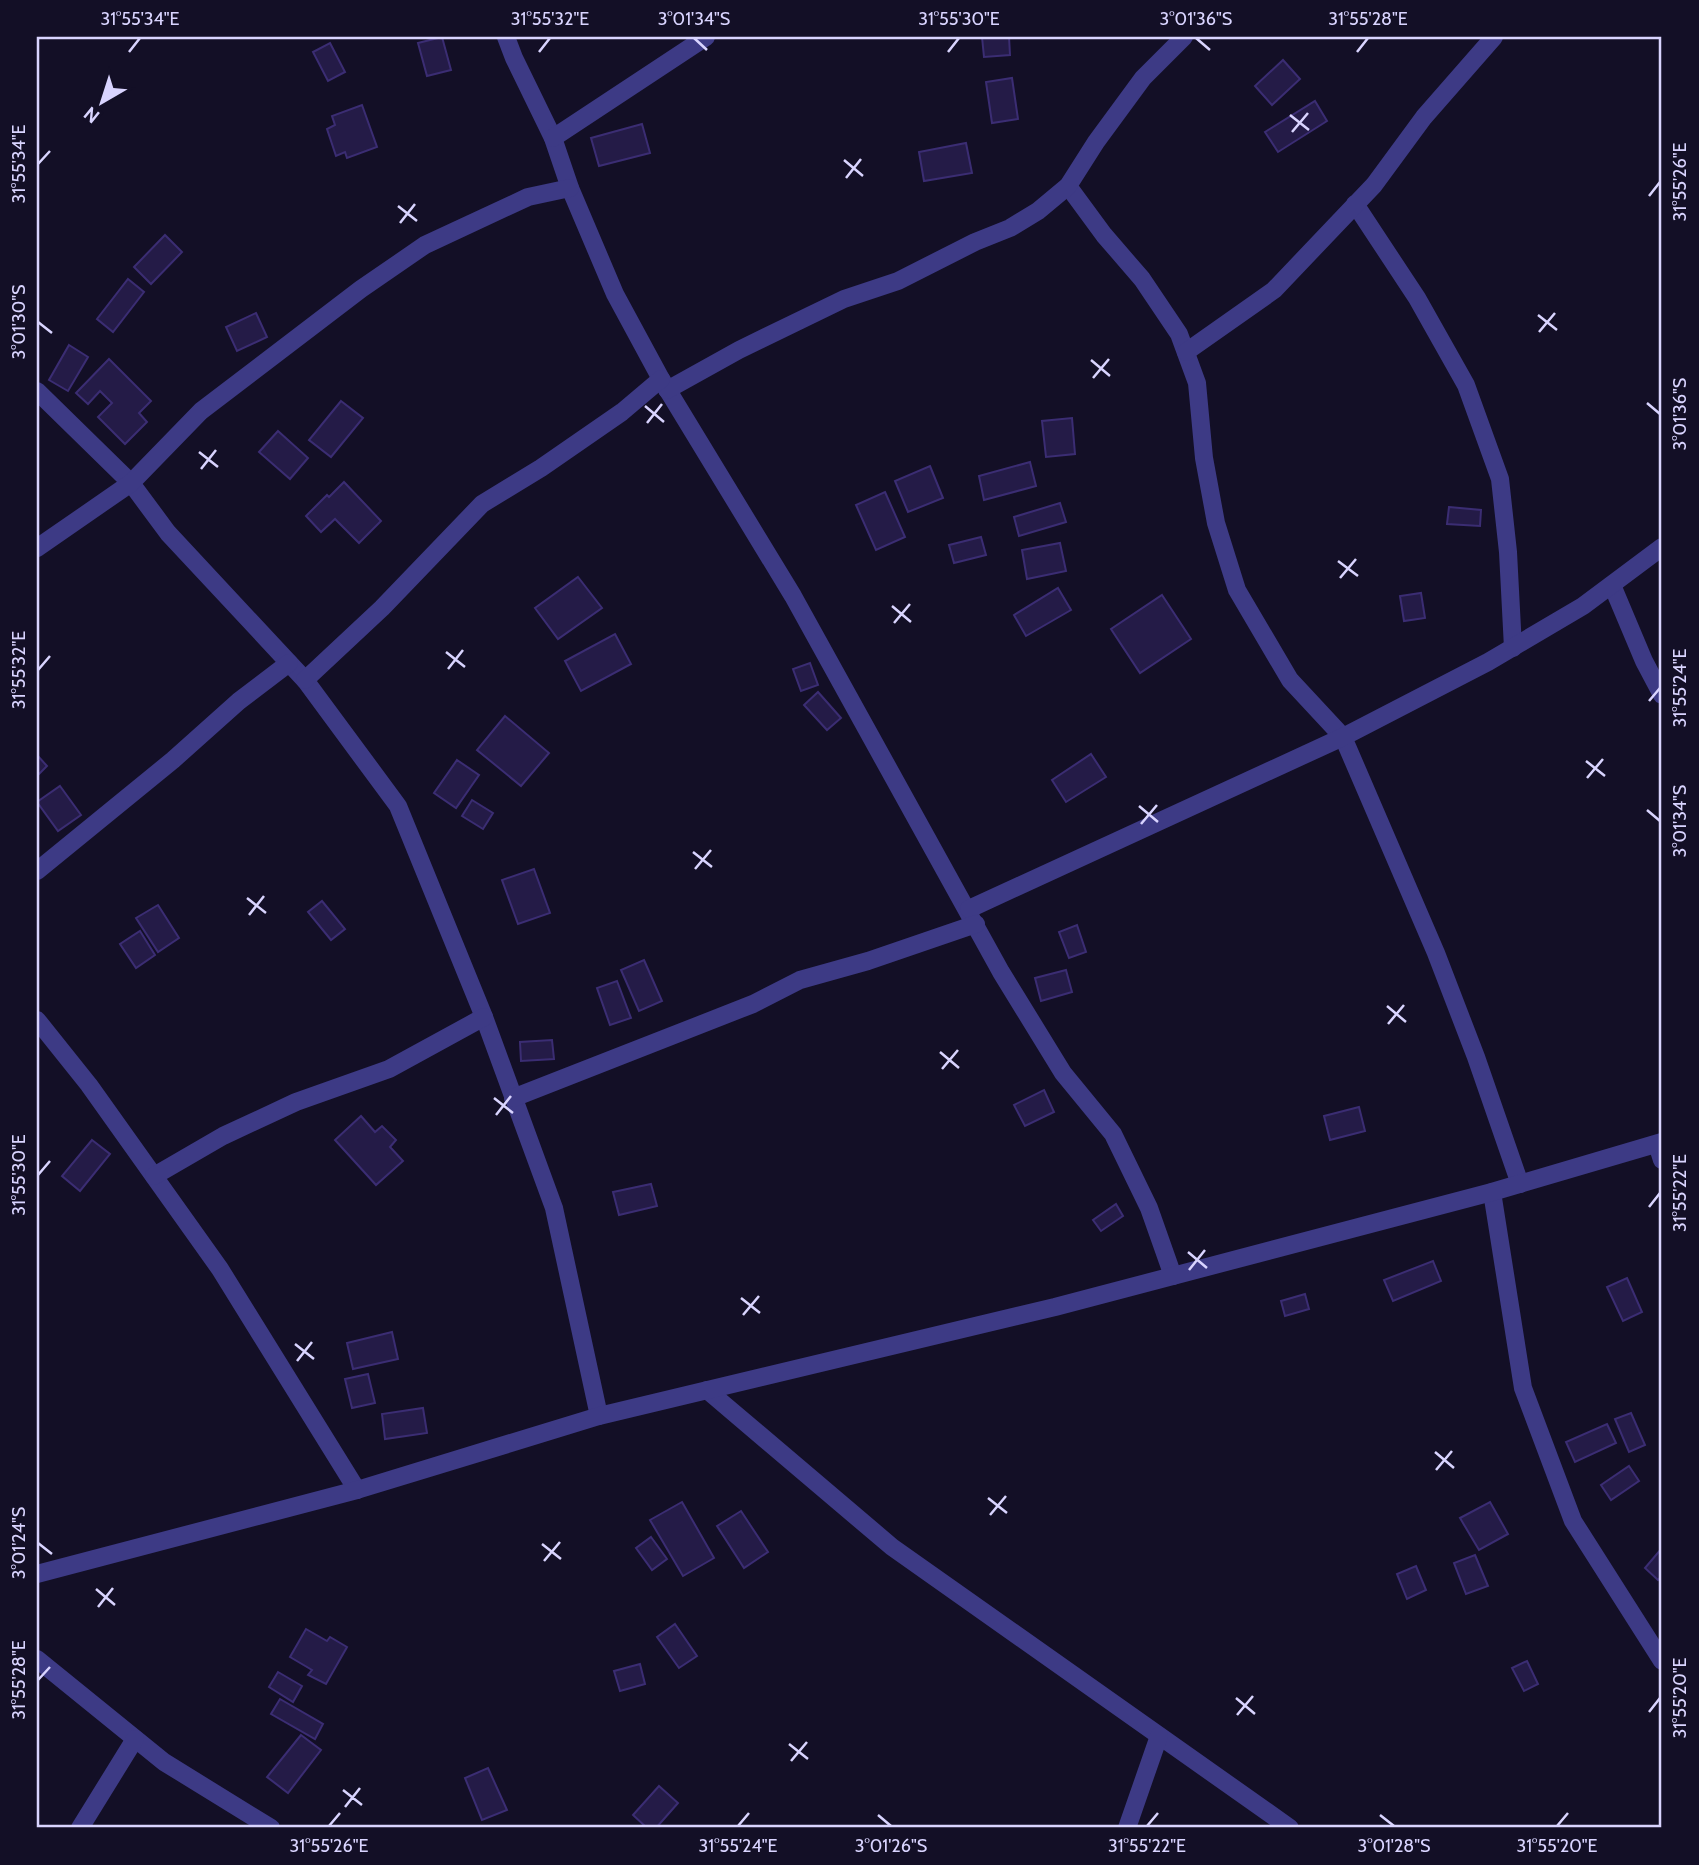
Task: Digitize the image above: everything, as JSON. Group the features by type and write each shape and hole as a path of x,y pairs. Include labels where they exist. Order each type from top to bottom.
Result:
{"street":[{"path":"506,37 553,138 570,188 615,294 664,385 793,596 1001,972 1063,1073 1113,1135 1149,1208 1173,1276"},
{"path":"553,138 706,37"},
{"path":"305,680 382,608 482,504 541,468 664,385 844,299 898,281 975,242 1010,228 1038,211 1068,186 1143,78 1184,37"},
{"path":"1186,352 1274,290 1374,185 1424,117 1494,37"},
{"path":"1068,186 1104,235 1142,279 1179,334 1197,383 1204,458 1216,523 1237,590 1290,680 1343,737 1436,953 1520,1184"},
{"path":"37,548 131,483 201,411 361,289 425,245 528,197 570,188"},
{"path":"1355,204 1417,298 1466,385 1500,479 1508,552 1513,648"},
{"path":"37,391 131,483 168,533 305,680 398,806 484,1017 554,1208 598,1416"},
{"path":"513,1098 753,1004 800,980 868,961 972,917 1343,737 1513,648 1583,606 1662,547"},
{"path":"1612,585 1644,661 1662,695"},
{"path":"37,871 173,760 239,701 289,663"},
{"path":"154,1176 223,1136 296,1102 389,1069 484,1017"},
{"path":"37,1020 89,1085 220,1269 357,1490"},
{"path":"37,1574 357,1490 598,1416 1055,1307 1661,1149"},
{"path":"1492,1192 1523,1388 1573,1521 1662,1661"},
{"path":"707,1390 892,1547 1290,1828"},
{"path":"37,1659 164,1762 271,1828"},
{"path":"1127,1828 1159,1736"},
{"path":"80,1828 135,1739"}],"building":[{"path":"442,37 451,70 427,76 418,43"},
{"path":"982,37 1009,37 1010,55 984,57"},
{"path":"330,43 345,72 328,81 313,52"},
{"path":"1283,60 1300,79 1272,105 1255,86"},
{"path":"1012,78 1018,119 992,123 986,82"},
{"path":"1315,101 1327,121 1278,152 1265,132"},
{"path":"362,105 377,147 347,158 345,152 336,156 327,129 335,125 332,116"},
{"path":"642,124 650,153 599,166 591,138"},
{"path":"966,143 972,173 924,181 919,152"},
{"path":"165,235 182,252 151,284 134,267"},
{"path":"128,279 144,292 113,332 97,319"},
{"path":"256,313 267,337 237,351 226,327"},
{"path":"69,345 88,357 68,391 49,380"},
{"path":"109,359 151,401 139,413 147,422 125,444 98,417 112,403 100,391 88,404 76,393"},
{"path":"341,401 363,418 331,457 309,440"},
{"path":"1072,418 1075,454 1046,457 1042,421"},
{"path":"278,431 308,458 290,479 259,452"},
{"path":"1030,462 1036,486 984,500 979,476"},
{"path":"930,466 943,498 908,512 895,481"},
{"path":"344,482 381,521 359,543 335,519 321,532 306,516"},
{"path":"885,492 905,537 876,550 856,505"},
{"path":"1060,503 1066,522 1019,536 1014,517"},
{"path":"1449,507 1481,510 1480,526 1447,524"},
{"path":"981,537 986,555 954,563 949,545"},
{"path":"1060,543 1066,571 1027,579 1022,550"},
{"path":"578,577 602,608 558,639 535,608"},
{"path":"1058,588 1071,610 1026,636 1014,615"},
{"path":"1421,593 1425,618 1404,621 1400,596"},
{"path":"1162,595 1191,639 1140,673 1111,629"},
{"path":"615,634 631,664 581,691 565,661"},
{"path":"810,663 818,685 801,691 793,669"},
{"path":"818,692 841,718 827,730 804,705"},
{"path":"505,716 549,753 521,786 477,750"},
{"path":"1091,754 1106,777 1066,802 1052,780"},
{"path":"37,755 47,766 37,776"},
{"path":"457,760 479,775 456,808 434,793"},
{"path":"60,786 81,815 58,831 37,802"},
{"path":"472,800 493,813 483,829 462,816"},
{"path":"534,869 550,913 518,924 502,880"},
{"path":"322,901 345,929 331,940 308,912"},
{"path":"158,905 179,938 158,952 136,918"},
{"path":"1077,925 1086,952 1069,958 1059,932"},
{"path":"140,931 155,955 136,968 120,944"},
{"path":"644,960 662,1001 639,1011 621,970"},
{"path":"1066,970 1072,992 1041,1001 1035,978"},
{"path":"617,981 631,1018 610,1025 597,988"},
{"path":"552,1040 554,1059 521,1061 520,1042"},
{"path":"1044,1090 1054,1112 1025,1126 1014,1105"},
{"path":"1359,1107 1365,1131 1330,1140 1324,1116"},
{"path":"361,1116 375,1132 382,1126 396,1140 390,1147 403,1161 376,1185 335,1140"},
{"path":"92,1140 110,1154 80,1191 62,1176"},
{"path":"651,1184 657,1206 619,1215 613,1192"},
{"path":"1116,1204 1123,1216 1101,1231 1093,1220"},
{"path":"1433,1261 1441,1281 1393,1301 1384,1280"},
{"path":"1627,1278 1642,1312 1623,1321 1607,1287"},
{"path":"1305,1294 1309,1309 1285,1316 1281,1301"},
{"path":"392,1332 398,1359 353,1369 347,1343"},
{"path":"368,1374 375,1403 352,1408 345,1379"},
{"path":"423,1408 427,1433 385,1439 382,1414"},
{"path":"1631,1413 1645,1445 1629,1452 1615,1419"},
{"path":"1607,1424 1616,1443 1575,1462 1566,1442"},
{"path":"1629,1466 1639,1481 1611,1500 1601,1485"},
{"path":"682,1502 714,1558 683,1576 650,1520"},
{"path":"1490,1502 1508,1534 1479,1550 1460,1518"},
{"path":"741,1511 768,1552 744,1568 717,1526"},
{"path":"651,1537 667,1559 652,1570 636,1548"},
{"path":"1662,1548 1662,1575 1658,1580 1645,1568"},
{"path":"1475,1555 1488,1586 1466,1594 1454,1563"},
{"path":"1416,1566 1426,1590 1407,1599 1397,1574"},
{"path":"675,1624 697,1656 679,1668 657,1637"},
{"path":"306,1629 327,1641 330,1637 347,1647 326,1684 308,1675 312,1670 290,1657"},
{"path":"1527,1661 1538,1684 1524,1691 1512,1668"},
{"path":"640,1664 645,1684 620,1691 614,1671"},
{"path":"278,1672 302,1686 293,1702 269,1687"},
{"path":"280,1699 323,1724 315,1739 271,1714"},
{"path":"301,1735 321,1750 288,1793 267,1777"},
{"path":"488,1768 507,1810 482,1820 465,1778"},
{"path":"659,1786 678,1803 656,1828 647,1828 633,1815"}]}
